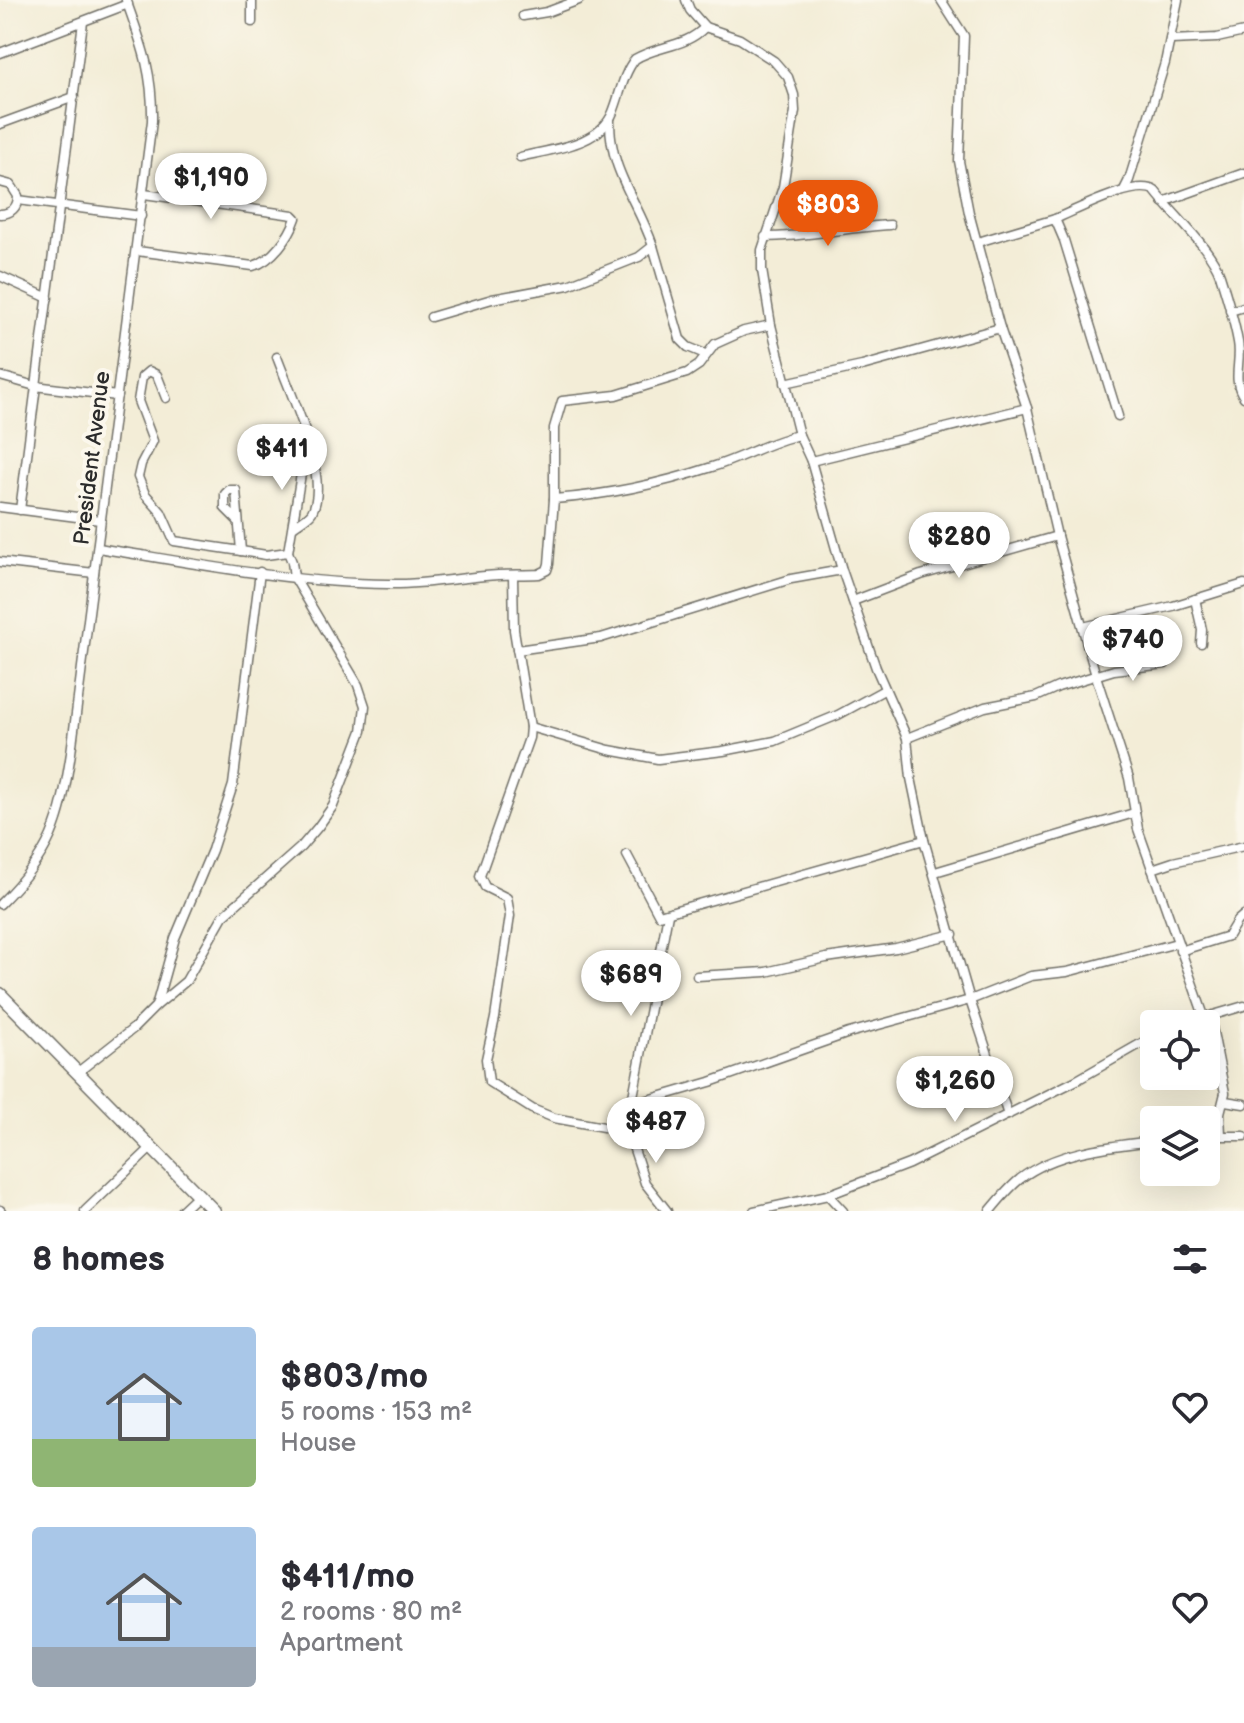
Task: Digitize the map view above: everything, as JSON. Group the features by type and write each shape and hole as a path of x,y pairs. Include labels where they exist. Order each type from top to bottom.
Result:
{"highway":[{"path":"0,994 214,1211"}],"street":[{"path":"252,0 252,22"},
{"path":"523,16 547,12 579,0"},
{"path":"686,0 690,10 705,27 758,48 774,61 788,77 794,95 795,111 783,187 762,250 771,325 799,435 811,461 842,570 884,690 907,738 911,778 924,840 970,1000 1008,1115"},
{"path":"941,0 964,36 959,161 967,204 1000,328 1027,408 1057,536 1096,676 1129,778 1134,813 1202,1010"},
{"path":"1123,191 1143,139 1171,40 1178,0"},
{"path":"0,53 127,2"},
{"name":"President Avenue","path":"0,904 28,876 50,842 63,801 137,251 153,99 144,49 127,2"},
{"path":"20,510 83,22"},
{"path":"520,157 594,136 605,128 610,119 635,59 677,46 695,37 705,27"},
{"path":"1171,40 1217,38 1244,32"},
{"path":"0,124 74,97"},
{"path":"610,119 615,165 644,219 680,339 688,347 705,354"},
{"path":"1163,202 1244,173"},
{"path":"0,182 14,188 18,200 12,211 0,214"},
{"path":"978,242 1055,219 1123,191 1149,187 1212,257 1219,272 1238,342 1237,383 1244,397"},
{"path":"137,251 253,266 264,263 296,218 268,210 225,207 144,194"},
{"path":"18,200 141,216"},
{"path":"1055,219 1118,416"},
{"path":"765,237 789,238 890,225"},
{"path":"431,317 492,299 568,285 639,257 653,246"},
{"path":"0,276 48,298"},
{"path":"1230,311 1244,307"},
{"path":"98,548 294,577 400,584 539,574 547,570 554,499 554,428 562,401 616,395 687,373 699,365 715,344 771,325"},
{"path":"785,383 862,366 1000,328"},
{"path":"277,357 316,465 315,503 311,515 293,527"},
{"path":"166,398 157,375 149,371 142,377 138,401 153,441 138,477 145,494 161,512 174,541 266,555 288,552"},
{"path":"0,376 35,386 117,396"},
{"path":"811,461 1027,408"},
{"path":"554,499 625,490 672,479 715,467 777,440 799,435"},
{"path":"78,1072 134,1028 186,981 223,916 301,847 318,827 333,806 362,731 365,706 358,685 294,577 288,552 307,438"},
{"path":"0,507 100,520"},
{"path":"238,521 241,551"},
{"path":"853,601 921,575 1057,536"},
{"path":"0,562 94,573"},
{"path":"517,650 601,638 791,579 842,570"},
{"path":"156,1006 175,938 212,850 233,785 260,572"},
{"path":"513,576 512,602 517,650 530,727 529,738 480,876 485,887 507,898 510,916 486,1059 487,1076 494,1086 532,1109 554,1118 627,1128"},
{"path":"1083,627 1244,584"},
{"path":"1195,599 1202,630 1201,643"},
{"path":"907,738 985,707 1036,697 1058,687 1127,667 1165,664"},
{"path":"530,727 609,750 658,759 775,741 838,715 884,690"},
{"path":"935,872 1134,813"},
{"path":"627,855 655,913 659,915 924,840"},
{"path":"1152,869 1244,846"},
{"path":"667,1211 645,1183 627,1128 668,914"},
{"path":"631,1105 710,1082 849,1033 970,1000 1031,976 1067,972 1228,936 1244,915"},
{"path":"697,976 766,972 953,934"},
{"path":"1220,1012 1244,1006"},
{"path":"754,1211 828,1195 909,1164 1140,1044"},
{"path":"1220,1068 1225,1101 1220,1113 1221,1135 1244,1136"},
{"path":"1225,1101 1244,1104"},
{"path":"990,1211 1021,1178 1051,1161 1140,1143"},
{"path":"85,1211 152,1147"},
{"path":"181,1211 198,1195"},
{"path":"828,1195 843,1211"}]}
